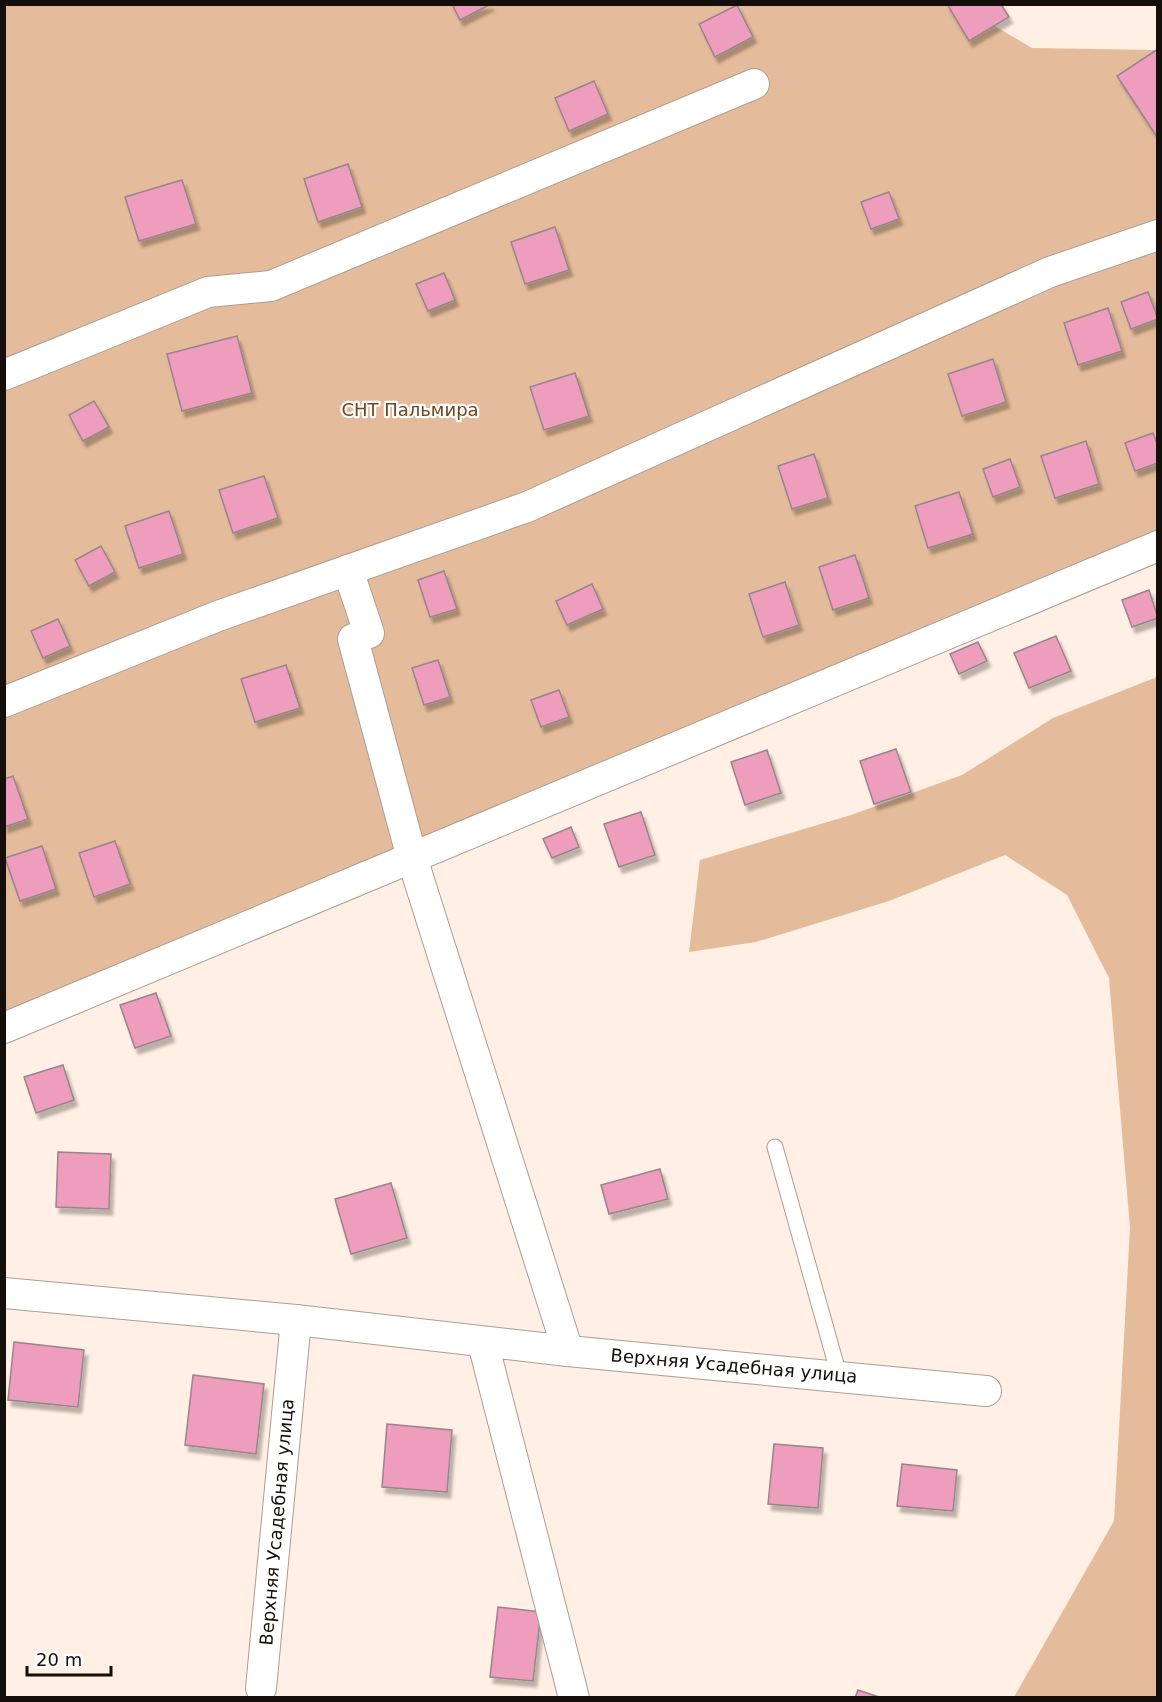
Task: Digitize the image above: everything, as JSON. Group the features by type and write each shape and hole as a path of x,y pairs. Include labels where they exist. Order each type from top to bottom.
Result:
{"street":[{"path":"4,375 208,292 271,286 754,84"},
{"path":"4,702 218,616 527,507 1050,272 1158,235"},
{"path":"4,1028 1158,546"},
{"path":"348,570 369,633 353,639 412,858 568,1352"},
{"name":"Верхняя Усадебная улица","path":"4,1293 296,1320 568,1352 840,1375 986,1391"},
{"name":"Верхняя Усадебная улица","path":"261,1688 296,1320"},
{"path":"483,1343 574,1698"}],"lane":[{"path":"775,1147 840,1375"}],"green space":[{"name":"СНТ Пальмира","path":"957,4 1032,48 1157,50 1157,542 5,1014 5,5"},
{"path":"1157,677 1157,1697 1014,1697 1114,1521 1130,1228 1109,978 1067,895 1005,855 889,901 756,942 689,952 700,860 851,815 962,775 1053,718"}],"building":[{"path":"452,4 491,4 460,20"},
{"path":"947,4 1001,4 1009,17 969,41"},
{"path":"737,5 753,37 715,57 699,24"},
{"path":"1158,49 1158,136 1157,137 1117,76"},
{"path":"594,81 608,114 569,131 555,98"},
{"path":"348,164 362,207 318,222 304,179"},
{"path":"182,180 196,224 139,241 125,197"},
{"path":"889,192 899,219 871,229 861,202"},
{"path":"555,227 569,270 525,284 511,242"},
{"path":"444,273 455,300 428,311 416,284"},
{"path":"1148,292 1158,319 1131,329 1121,302"},
{"path":"1108,308 1122,351 1078,365 1064,323"},
{"path":"237,336 252,393 182,411 167,354"},
{"path":"993,359 1006,402 962,416 948,374"},
{"path":"575,373 589,416 544,430 530,387"},
{"path":"94,401 109,427 83,441 69,415"},
{"path":"1153,433 1158,446 1158,463 1135,471 1125,443"},
{"path":"1086,441 1099,484 1055,498 1041,456"},
{"path":"814,454 828,498 792,509 778,466"},
{"path":"1010,459 1020,487 993,497 983,469"},
{"path":"264,476 278,518 233,533 219,490"},
{"path":"959,492 973,534 928,548 915,506"},
{"path":"169,511 183,554 139,568 125,526"},
{"path":"101,546 115,572 89,586 75,560"},
{"path":"855,555 869,598 833,610 819,567"},
{"path":"444,571 457,609 430,617 418,580"},
{"path":"785,582 799,625 763,637 749,594"},
{"path":"592,584 603,609 567,625 556,601"},
{"path":"1149,590 1158,618 1132,627 1122,600"},
{"path":"58,619 70,646 43,658 31,631"},
{"path":"1056,636 1071,671 1029,688 1014,653"},
{"path":"978,642 987,661 959,674 950,654"},
{"path":"438,660 450,697 424,705 412,668"},
{"path":"286,665 300,708 255,722 241,679"},
{"path":"559,690 569,717 541,727 531,700"},
{"path":"896,749 911,792 874,804 860,761"},
{"path":"767,750 781,793 745,805 731,762"},
{"path":"13,776 28,819 4,827 4,779"},
{"path":"641,812 655,855 619,867 604,824"},
{"path":"571,827 579,847 552,858 543,839"},
{"path":"115,841 130,884 94,897 79,853"},
{"path":"42,846 56,889 20,901 5,858"},
{"path":"156,993 171,1036 135,1048 120,1005"},
{"path":"63,1065 74,1100 36,1113 24,1077"},
{"path":"58,1152 111,1154 109,1209 56,1207"},
{"path":"660,1169 668,1199 609,1214 601,1185"},
{"path":"391,1183 407,1238 351,1254 335,1199"},
{"path":"14,1342 84,1350 78,1407 8,1400"},
{"path":"193,1375 264,1384 256,1454 185,1445"},
{"path":"387,1424 452,1430 447,1492 382,1487"},
{"path":"774,1444 823,1448 818,1508 768,1504"},
{"path":"902,1464 957,1470 953,1511 897,1506"},
{"path":"498,1607 541,1612 533,1681 490,1677"},
{"path":"858,1690 882,1698 855,1698"}]}
